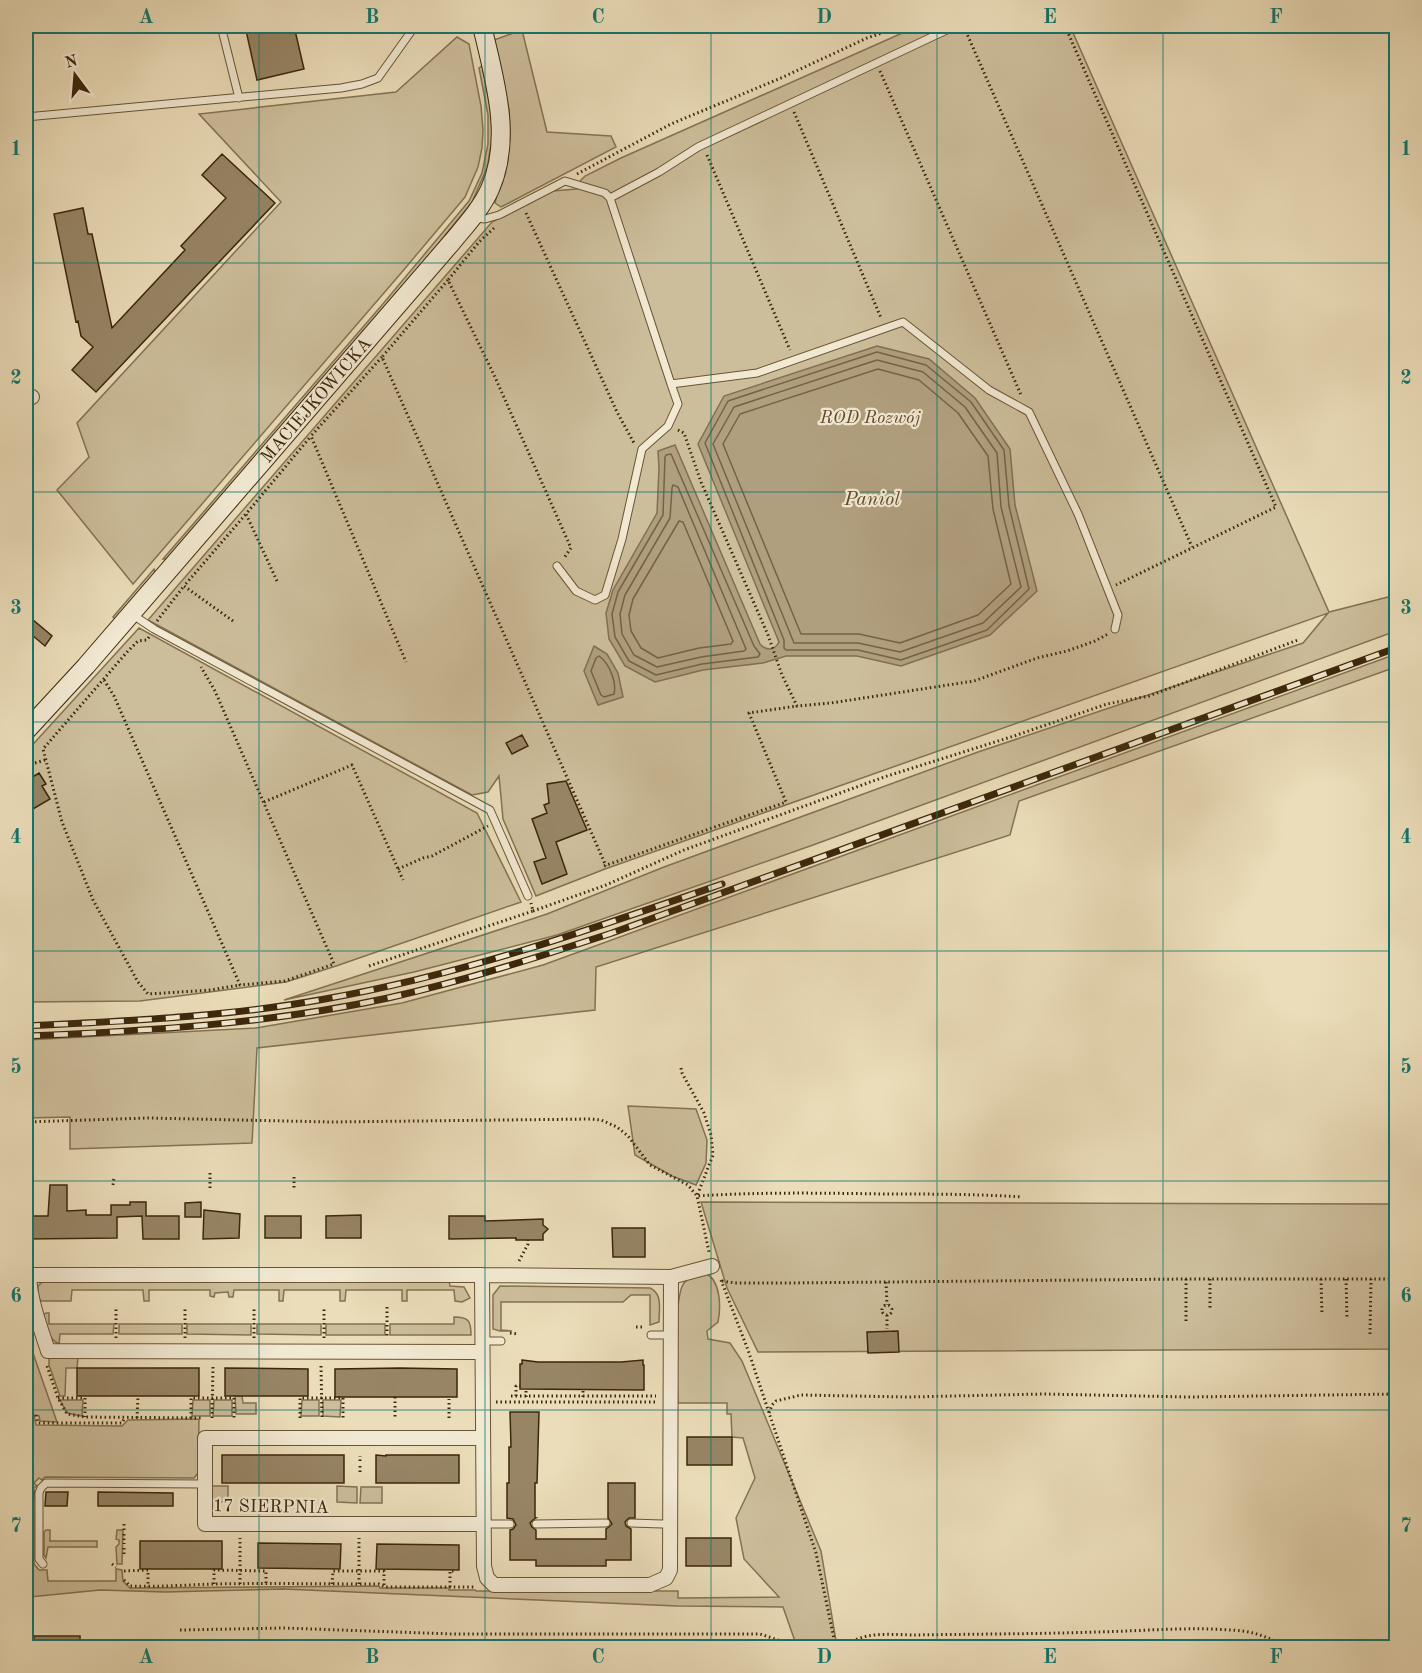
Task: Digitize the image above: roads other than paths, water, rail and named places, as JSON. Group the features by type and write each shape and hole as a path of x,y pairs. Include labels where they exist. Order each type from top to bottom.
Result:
{"street":[{"name":"MACIEJKOWICKA","path":"26,731 55,701 472,217 490,189 499,159 501,142 501,119 482,26"},
{"path":"482,1347 48,1351 27,1275 671,1276 712,1266"},
{"path":"482,1275 485,1572 494,1585 650,1585 666,1578 670,1570 671,1523 671,1276"},
{"name":"17 SIERPNIA","path":"482,1438 205,1438 205,1524 484,1524"}],"lane":[{"path":"221,26 239,98"},
{"path":"26,117 341,88 362,84 378,78 415,26"},
{"path":"610,198 703,145 953,27"},
{"path":"472,217 492,218 565,181 605,193 610,198 678,404 668,426 642,449 622,539 605,596 595,600 576,591 557,566"},
{"path":"671,384 757,373 903,322 989,390 1029,412 1078,514 1108,589 1118,615 1115,629"},
{"path":"131,613 153,628 486,807 496,822 528,896"},
{"path":"651,1335 671,1335"},
{"path":"482,1347 501,1341"},
{"path":"43,1564 39,1559 39,1493 46,1483 205,1484"},
{"path":"536,1524 606,1523"},
{"path":"631,1523 671,1523"},
{"path":"484,1524 510,1524"}],"water":[{"name":"Paniol","path":"877,346 929,359 975,398 1010,449 1015,505 1037,591 990,635 901,666 857,656 786,656 763,663 703,670 655,682 625,666 609,639 606,613 613,590 657,513 658,451 675,445 760,644 767,649 772,648 779,642 698,444 724,396"},
{"path":"594,646 607,654 618,673 623,697 598,705 584,671"}],"railway":[{"path":"26,1036 162,1029 298,1014 388,998 473,976 612,933 1396,648"},
{"path":"26,1026 138,1020 251,1010 376,989 526,949 722,884"}],"park label":[{"name":"ROD Rozwój","path":"870,417"}]}
